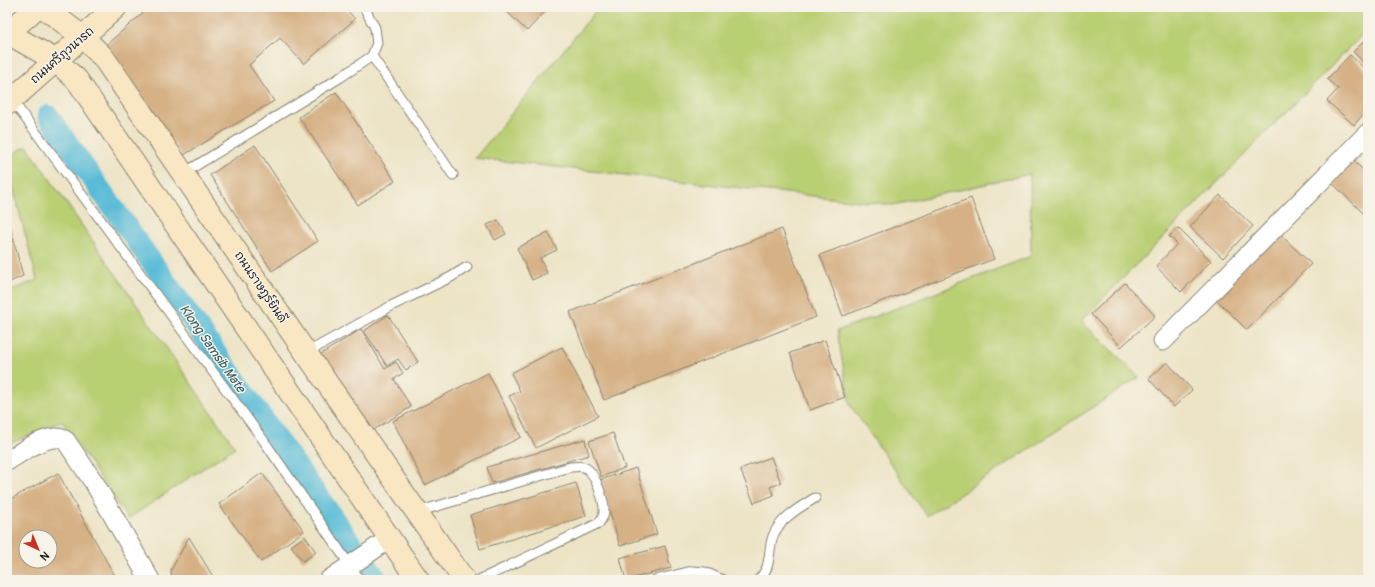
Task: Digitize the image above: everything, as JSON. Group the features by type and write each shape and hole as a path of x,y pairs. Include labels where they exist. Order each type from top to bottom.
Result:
{"main road":[{"path":"37,7 7,33 56,60 77,80 187,239 384,542 418,580"},
{"name":"ถนนราษฎร์ยินดี","path":"43,7 82,37 104,57 306,354 464,580"},
{"name":"ถนนศรีภูวนารถ","path":"9,102 116,7"}],"street":[{"path":"1163,341 1368,133"},
{"path":"7,460 50,438 58,438 66,441 96,484 150,580"},
{"path":"329,580 355,573 384,542"}],"lane":[{"path":"184,173 341,77 372,56 377,43 375,28 364,7"},
{"path":"372,56 453,175"},
{"path":"9,102 264,441 355,573"},
{"path":"306,354 386,308 451,277 467,267"},
{"path":"417,512 570,467 582,466 588,469 598,486 604,507 603,516 599,523 479,580"},
{"path":"758,580 763,576 768,567 771,544 776,530 789,515 815,498"},
{"path":"655,580 692,571 705,572 723,580"}],"green space":[{"path":"599,7 1368,7 1368,29 1081,321 1139,377 927,516 850,405 837,331 1031,256 1030,174 893,205 475,158"},
{"path":"27,146 235,447 128,519 62,421 7,445 7,292 37,280 7,164 7,157"}],"building":[{"path":"150,7 344,7 355,19 304,64 280,38 249,65 274,101 182,156 107,44"},
{"path":"502,7 549,7 527,31"},
{"path":"1368,37 1368,66 1353,52"},
{"path":"1350,55 1368,72 1368,109 1354,125 1327,101 1338,89 1327,79"},
{"path":"336,92 395,181 358,205 299,117"},
{"path":"255,145 318,241 272,271 210,175"},
{"path":"1351,158 1368,175 1368,208 1363,213 1329,180"},
{"path":"1220,195 1253,226 1223,258 1190,227"},
{"path":"971,198 994,259 843,316 820,255"},
{"path":"7,215 23,276 7,283"},
{"path":"498,220 506,234 495,240 487,225"},
{"path":"1178,228 1211,261 1181,292 1156,266 1177,244 1169,236"},
{"path":"782,229 816,317 604,400 570,312"},
{"path":"548,232 557,250 540,258 547,273 532,280 517,248"},
{"path":"1278,232 1311,264 1247,330 1214,297"},
{"path":"1125,283 1155,316 1121,347 1091,314"},
{"path":"388,315 418,362 406,370 398,359 387,366 364,331"},
{"path":"361,329 385,369 396,362 403,373 394,379 411,407 367,434 318,356"},
{"path":"825,340 845,397 810,410 790,353"},
{"path":"562,347 598,416 536,448 509,396 520,391 511,373"},
{"path":"1167,362 1192,390 1174,407 1149,379"},
{"path":"488,373 521,437 425,485 393,421"},
{"path":"613,433 625,468 601,477 589,441"},
{"path":"585,439 589,455 492,483 487,467"},
{"path":"771,457 781,483 770,487 774,495 754,503 740,469"},
{"path":"636,468 657,534 620,546 600,480"},
{"path":"58,473 117,580 7,580 7,501"},
{"path":"262,473 304,531 261,562 219,504"},
{"path":"576,483 586,516 480,549 470,515"},
{"path":"305,536 316,552 303,561 291,546"},
{"path":"189,537 215,580 172,580 171,570"},
{"path":"665,546 671,568 626,580 620,558"}],"waterway":[{"name":"Klong Samsib Mate","path":"48,116 377,580"}]}
